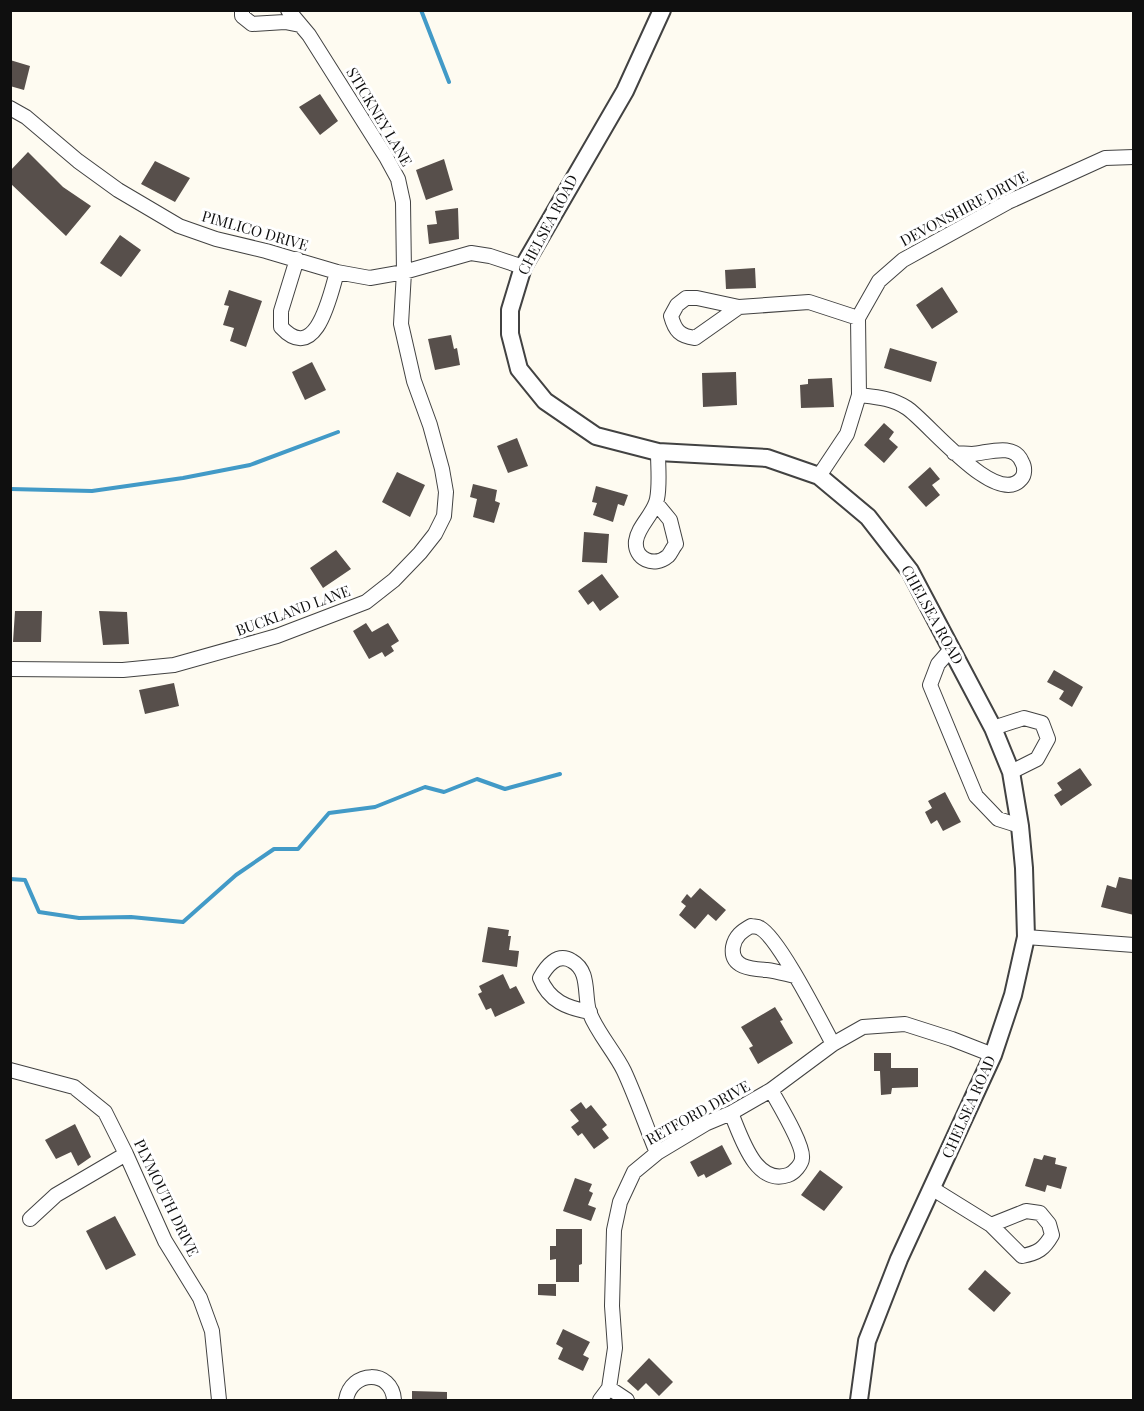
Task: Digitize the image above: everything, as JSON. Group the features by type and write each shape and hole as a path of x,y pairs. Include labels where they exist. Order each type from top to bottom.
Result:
{"street":[{"path":"242,10 242,16 252,24 285,22 300,25"},
{"name":"STICKNEY LANE","path":"288,10 309,35 398,179 403,202 404,273"},
{"name":"CHELSEA ROAD","path":"662,10 625,92 523,267 510,310 510,334 519,369 545,401 596,436 658,452 766,458 819,476 868,517 910,571 993,728 1011,772 1020,826 1026,937 1013,994 993,1054 899,1259 867,1341 859,1401"},
{"name":"PIMLICO DRIVE","path":"10,108 26,117 78,161 118,190 179,226 216,239 297,259 337,272 370,278 404,273 471,253 490,256 523,267"},
{"name":"DEVONSHIRE DRIVE","path":"858,318 879,281 903,260 1008,202 1105,158 1134,157"},
{"path":"297,259 281,311 281,327 290,336 301,338 312,333 321,323 337,272"},
{"name":"BUCKLAND LANE","path":"10,669 123,670 174,665 249,645 325,618 366,602 394,580 435,534 444,516 446,492 442,469 414,381 401,324 404,273"},
{"path":"740,307 695,338 683,337 674,329 671,316 677,305 686,298 697,298 740,307 808,302 858,318 859,395 847,434 819,476"},
{"path":"859,395 889,399 908,408 954,453 999,485 1013,484 1021,479 1024,470 1022,460 1014,452 1003,450 974,454 954,453"},
{"path":"656,503 658,452"},
{"path":"952,648 938,664 930,685 976,796 999,819 1020,826"},
{"path":"993,728 1024,718 1042,723 1048,739 1037,759 1011,772"},
{"path":"795,976 744,968 735,960 732,950 735,939 751,926 760,928 770,938 795,976 833,1044"},
{"path":"1026,937 1134,945"},
{"path":"590,1012 624,1070 657,1153"},
{"name":"RETFORD DRIVE","path":"600,1401 609,1388 615,1348 612,1265 616,1221 620,1202 634,1172 657,1153 707,1123 731,1113 771,1090 833,1044 862,1027 905,1024 993,1054"},
{"name":"PLYMOUTH DRIVE","path":"10,1070 74,1087 105,1112 165,1241 200,1298 212,1331 219,1401"},
{"path":"731,1113 757,1167 768,1174 790,1175 802,1159 801,1147 771,1090"},
{"path":"30,1219 56,1195 126,1154"},
{"path":"933,1189 991,1226"},
{"path":"346,1401 353,1383 362,1378 374,1376 386,1382 394,1392 394,1401"},
{"path":"609,1388 627,1401"}],"building":[{"path":"10,60 30,66 24,90 10,86"},
{"path":"320,94 338,121 320,135 299,107"},
{"path":"28,152 63,187 91,206 66,236 10,183 10,171"},
{"path":"444,159 453,190 426,200 416,170"},
{"path":"155,161 190,178 175,202 141,184"},
{"path":"458,208 459,239 429,244 427,225 437,224 435,211"},
{"path":"120,235 141,250 121,277 100,263"},
{"path":"755,268 756,288 726,289 725,270"},
{"path":"942,287 958,312 932,329 916,305"},
{"path":"229,290 262,301 246,347 230,341 234,328 223,325 229,306 224,305"},
{"path":"451,335 454,349 457,348 460,365 435,370 428,339"},
{"path":"890,348 937,362 931,382 884,368"},
{"path":"312,362 326,390 305,400 292,372"},
{"path":"736,372 737,405 703,407 702,373"},
{"path":"832,378 834,407 801,408 800,385 808,384 808,379"},
{"path":"884,423 894,432 889,439 898,447 884,463 864,445"},
{"path":"517,438 528,466 508,473 497,446"},
{"path":"930,467 940,479 932,485 940,495 926,507 908,487"},
{"path":"397,472 425,485 410,517 382,502"},
{"path":"473,484 497,490 495,501 500,503 494,523 473,517 477,499 470,497"},
{"path":"596,486 628,495 624,506 618,504 613,522 593,515 597,503 592,502"},
{"path":"584,532 609,534 607,563 582,562"},
{"path":"336,550 351,569 323,588 310,568"},
{"path":"602,574 619,597 600,611 593,601 588,605 578,591"},
{"path":"15,611 42,611 41,642 13,642"},
{"path":"99,611 127,612 129,644 103,645"},
{"path":"366,623 372,632 388,623 399,641 391,646 394,651 385,657 382,652 369,659 353,631"},
{"path":"1054,670 1083,687 1072,707 1059,699 1064,691 1047,682"},
{"path":"174,683 179,706 145,714 139,690"},
{"path":"1080,768 1092,785 1061,806 1054,795 1062,790 1057,783"},
{"path":"945,792 961,822 943,831 937,820 931,824 925,812 932,808 928,801"},
{"path":"1119,877 1134,880 1134,915 1101,907 1107,885 1116,888"},
{"path":"700,888 726,910 716,921 708,914 695,929 679,915 686,906 681,902 687,894 691,898"},
{"path":"488,927 509,930 508,936 511,936 509,950 519,951 517,967 482,962"},
{"path":"503,974 510,989 516,986 525,1003 495,1017 491,1008 486,1010 478,994 482,992 479,986"},
{"path":"775,1007 793,1043 758,1064 749,1048 753,1046 741,1027"},
{"path":"874,1053 891,1053 891,1068 918,1068 918,1087 892,1088 891,1094 881,1095 880,1071 874,1071"},
{"path":"581,1102 586,1109 591,1105 607,1125 602,1129 609,1138 594,1149 582,1133 578,1136 571,1127 579,1121 570,1110"},
{"path":"75,1124 91,1157 78,1166 71,1152 56,1159 45,1140"},
{"path":"722,1145 732,1164 706,1178 704,1174 698,1177 690,1162"},
{"path":"1044,1155 1056,1158 1055,1164 1067,1167 1061,1189 1047,1185 1045,1192 1025,1186 1034,1158 1042,1160"},
{"path":"820,1170 843,1187 824,1211 801,1195"},
{"path":"575,1178 592,1184 589,1191 593,1193 588,1205 596,1208 591,1221 563,1211"},
{"path":"115,1216 136,1255 106,1270 86,1231"},
{"path":"556,1229 582,1229 582,1264 579,1265 579,1282 556,1282 556,1259 550,1260 550,1246 556,1246"},
{"path":"985,1270 1011,1293 994,1312 968,1289"},
{"path":"538,1284 556,1284 556,1296 538,1295"},
{"path":"563,1329 590,1342 583,1355 589,1358 583,1371 558,1359 563,1348 556,1344"},
{"path":"649,1358 673,1382 659,1396 646,1383 638,1391 627,1381"},
{"path":"412,1391 447,1392 447,1401 412,1401"}],"waterway":[{"path":"421,10 449,82"},
{"path":"10,489 92,491 183,478 250,465 338,432"},
{"path":"10,879 25,880 39,912 79,918 131,917 183,922 236,875 274,849 298,849 329,813 375,807 425,787 444,792 477,779 505,789 560,774"}]}
